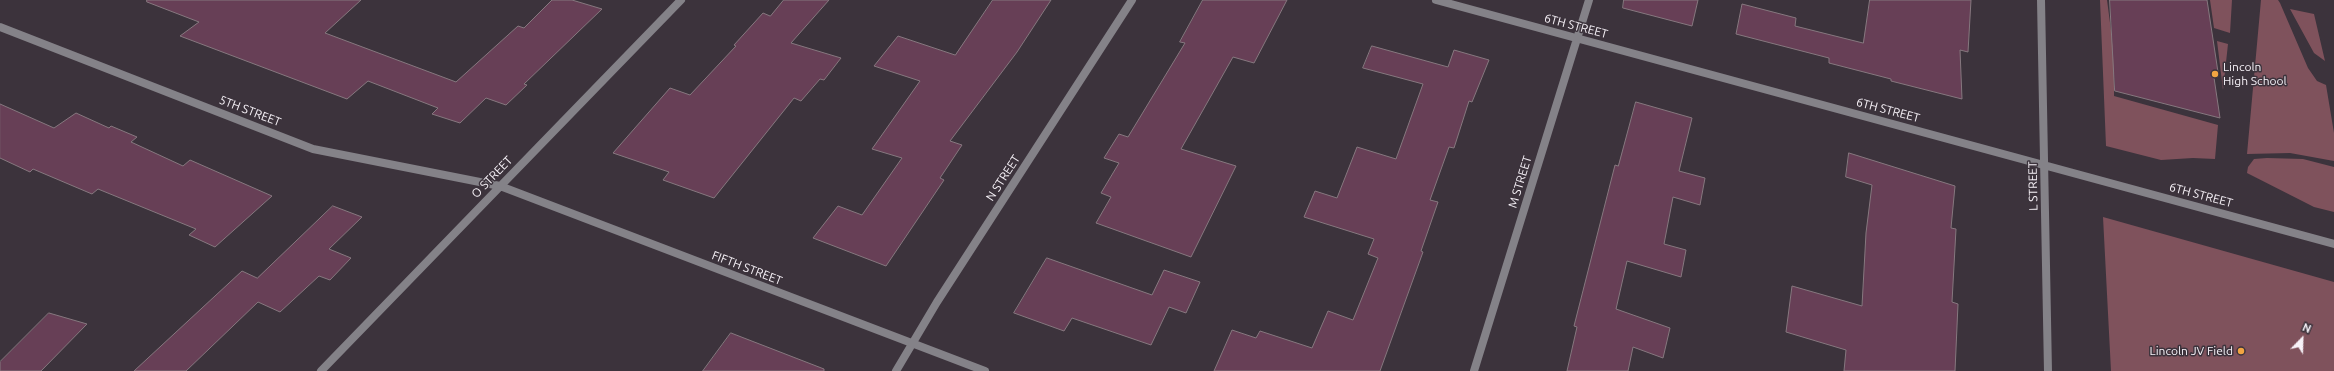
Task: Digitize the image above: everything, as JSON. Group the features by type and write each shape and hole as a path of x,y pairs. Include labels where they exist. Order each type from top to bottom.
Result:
{"street":[{"name":"O STREET","path":"321,371 681,0"},
{"name":"N STREET","path":"896,371 937,302 1132,0"},
{"name":"6TH STREET","path":"1436,0 2334,244"},
{"name":"M STREET","path":"1474,371 1589,0"},
{"name":"L STREET","path":"2041,0 2048,371"},
{"name":"5TH STREET","path":"0,26 314,149 339,156 466,177 500,186"},
{"name":"FIFTH STREET","path":"500,186 985,371"}],"shaded area":[{"path":"2100,0 2107,0 2114,53 2114,96 2218,125 2215,159 2193,158 2161,160 2106,146"},
{"path":"2210,0 2232,0 2230,33 2214,28"},
{"path":"2261,0 2278,0 2308,68 2317,81 2326,85 2334,133 2334,161 2290,153 2247,154"},
{"path":"2290,9 2314,14 2325,61 2314,53"},
{"path":"2217,41 2228,44 2223,90"},
{"path":"2254,159 2303,159 2334,167 2334,212 2314,207 2247,173 2248,167"},
{"path":"2103,217 2334,282 2334,371 2111,371"}],"building":[{"path":"147,0 361,0 325,33 456,82 518,26 524,28 552,0 572,0 602,9 524,84 527,85 506,105 486,98 460,123 432,114 438,108 368,81 347,99 180,36 199,22 147,2"},
{"path":"784,0 829,0 791,43 841,58 824,80 820,79 801,101 794,98 714,198 663,180 669,172 613,153 670,88 690,95 736,46 734,45 763,13 770,16"},
{"path":"993,0 1051,0 1017,52 950,141 962,145 940,178 944,180 886,266 813,238 838,206 862,215 902,158 872,149 920,81 874,66 898,36 955,55"},
{"path":"1203,0 1287,0 1254,63 1233,57 1181,149 1236,166 1191,257 1096,223 1111,197 1101,193 1119,163 1104,158 1119,134 1128,137 1185,43 1180,42"},
{"path":"1624,0 1698,0 1692,26 1623,8"},
{"path":"1870,0 1971,0 1968,52 1960,50 1962,99 1829,63 1829,58 1736,34 1742,4 1796,18 1795,26 1863,43"},
{"path":"2110,0 2207,0 2218,72 2213,71 2220,118 2115,91"},
{"path":"1372,46 1448,67 1454,50 1489,60 1472,102 1469,101 1454,148 1449,147 1430,200 1438,202 1421,251 1423,252 1380,371 1214,371 1232,330 1256,338 1260,331 1312,348 1328,311 1353,320 1378,258 1368,254 1374,239 1304,217 1315,191 1337,198 1357,147 1396,159 1423,84 1363,68"},
{"path":"1636,102 1692,118 1679,171 1705,178 1700,205 1673,197 1664,244 1686,250 1681,277 1627,261 1616,309 1670,328 1663,358 1633,347 1628,371 1567,371 1577,327 1574,326 1615,165 1618,166"},
{"path":"0,104 54,128 76,113 109,128 111,126 137,137 131,142 183,166 190,160 272,196 215,247 189,235 196,229 98,189 92,194 33,169 30,172 0,158"},
{"path":"1849,153 1955,186 1951,228 1956,229 1952,302 1958,304 1955,371 1844,371 1846,350 1786,332 1792,286 1862,306 1866,233 1872,185 1846,177"},
{"path":"333,206 362,217 329,249 351,258 330,280 319,276 280,312 258,302 186,371 134,371 242,271 257,278"},
{"path":"1047,258 1152,295 1164,270 1200,282 1186,313 1169,307 1151,345 1072,318 1064,331 1014,313"},
{"path":"49,313 87,324 41,371 0,371 0,362"},
{"path":"731,333 824,369 824,371 703,371"}],"place":[{"name":"Lincoln High School","path":"2215,74"},
{"name":"Lincoln JV Field","path":"2241,351"}]}
